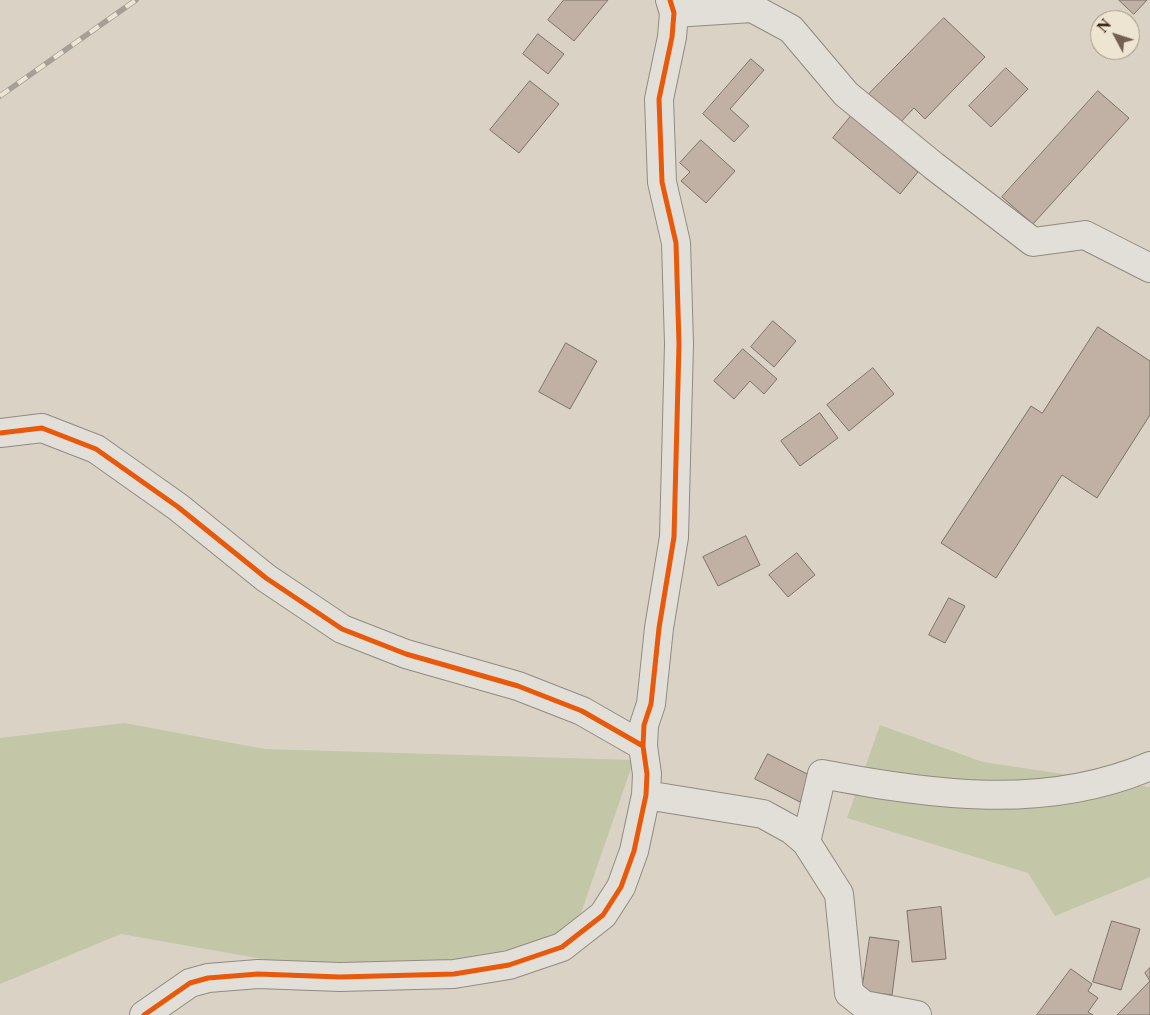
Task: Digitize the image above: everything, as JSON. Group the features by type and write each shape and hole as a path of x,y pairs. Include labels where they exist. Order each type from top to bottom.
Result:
{"street":[{"path":"144,1015 190,982 208,978 258,974 340,977 454,974 509,965 562,947 602,915 621,887 634,851 646,795 647,774 643,746 644,725 651,704 659,628 674,537 679,344 676,243 662,182 659,99 672,38 672,7 752,8 790,29 846,94 934,166 1034,242 1085,235 1150,268"},
{"path":"0,433 42,428 96,449 178,507 266,578 342,629 406,654 518,686 582,711 643,746"},
{"path":"806,842 822,774 895,788 961,794 1028,796 1078,789 1150,766"},
{"path":"646,795 763,814 792,830 806,842 839,894 849,993 864,1005 917,1015"}],"green space":[{"path":"124,723 265,749 634,760 572,939 359,976 121,934 0,984 0,738"},
{"path":"880,725 983,762 1150,787 1150,877 1055,916 1028,873 847,818"}],"building":[{"path":"564,0 608,0 574,41 548,20"},
{"path":"1119,0 1147,0 1138,10 1130,10"},
{"path":"944,18 985,57 925,119 914,108 896,127 866,97"},
{"path":"538,34 564,54 548,74 523,54"},
{"path":"751,59 764,70 730,109 749,126 734,142 703,114"},
{"path":"1006,68 1028,89 991,127 969,106"},
{"path":"530,81 559,104 519,153 490,130"},
{"path":"1098,91 1129,118 1033,224 1002,197"},
{"path":"852,115 918,172 900,194 833,138"},
{"path":"701,140 735,171 706,203 681,181 690,172 680,163"},
{"path":"773,321 796,341 774,367 751,347"},
{"path":"1098,327 1150,361 1150,415 1097,498 1062,475 996,578 941,543 1031,406 1042,413"},
{"path":"566,343 597,361 570,409 539,392"},
{"path":"743,349 777,379 764,394 750,381 734,399 714,381"},
{"path":"873,368 894,394 849,431 827,405"},
{"path":"820,413 838,438 800,466 781,441"},
{"path":"746,536 760,565 718,586 703,557"},
{"path":"797,553 815,575 788,597 769,575"},
{"path":"949,598 965,606 945,643 929,635"},
{"path":"768,754 813,777 800,802 755,779"},
{"path":"941,907 946,959 912,962 907,911"},
{"path":"1112,921 1140,929 1121,990 1093,982"},
{"path":"870,937 899,941 892,995 862,991"},
{"path":"1150,968 1150,981 1145,973"},
{"path":"1071,969 1092,984 1088,991 1098,998 1088,1012 1093,1015 1037,1015"},
{"path":"1150,981 1150,1015 1117,1015"}],"railway":[{"path":"0,96 136,0"}],"cycle path":[{"path":"144,1015 190,983 208,978 258,974 340,977 454,974 509,965 562,947 603,915 621,887 634,851 646,795 647,774 643,746 644,725 651,704 659,628 674,537 679,344 676,243 662,182 659,99 672,37 674,13 670,0"},
{"path":"0,433 42,428 96,449 178,507 266,578 342,629 406,654 518,686 582,711 643,746"}]}
